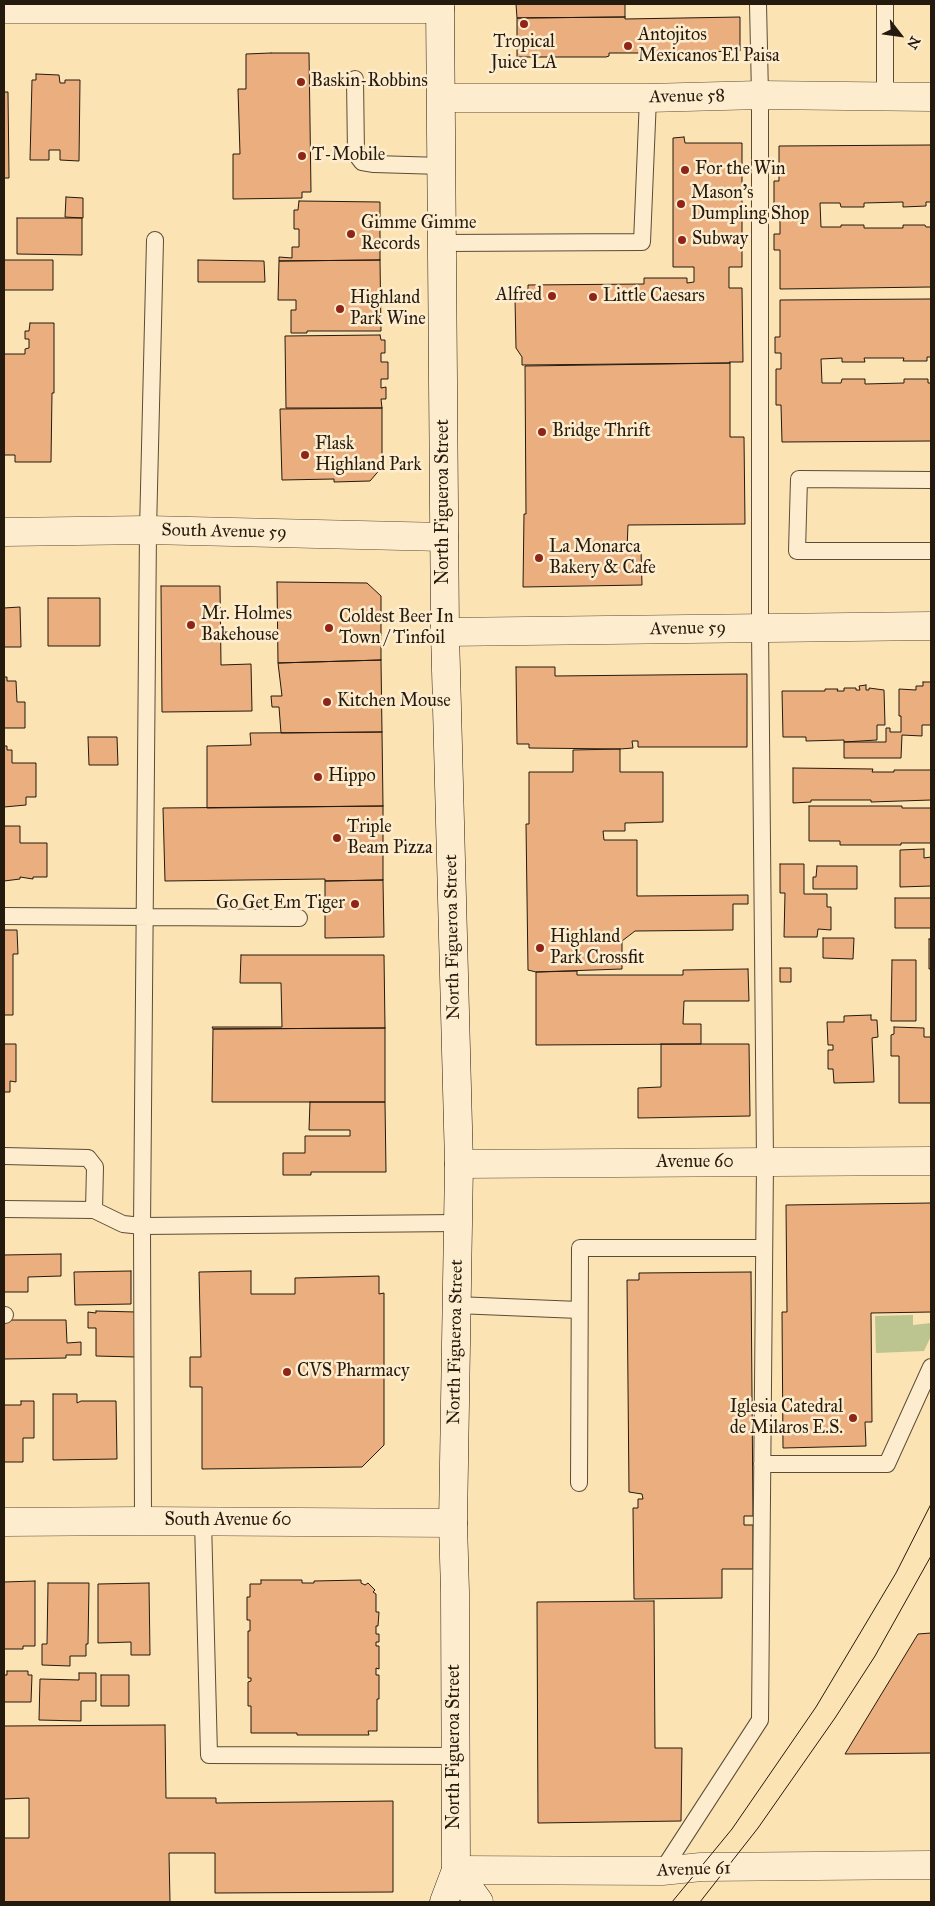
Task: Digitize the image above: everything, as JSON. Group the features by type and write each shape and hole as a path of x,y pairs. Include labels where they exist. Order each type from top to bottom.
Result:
{"street":[{"path":"4,9 80,6 440,6"},
{"name":"North Figueroa Street","path":"440,6 445,632 458,1164 453,1523 456,1870 444,1902"},
{"name":"Avenue 58","path":"442,98 648,98 760,95 931,97"},
{"name":"South Avenue 59","path":"4,532 148,530 444,537"},
{"name":"Avenue 59","path":"445,632 931,626"},
{"name":"Avenue 60","path":"458,1164 931,1162"},
{"name":"South Avenue 60","path":"4,1522 453,1523"},
{"name":"Avenue 61","path":"456,1870 662,1871 701,1868 931,1865"},
{"path":"456,1870 479,1902"}],"lane":[{"path":"662,1871 760,1720 764,1162 760,628 760,95 758,4"},
{"path":"885,4 885,97"},
{"path":"355,79 356,154 362,162 442,166"},
{"path":"442,242 642,242 648,98"},
{"path":"143,1521 142,1226 148,530 155,240"},
{"path":"931,480 800,479 797,551 931,551"},
{"path":"4,916 299,918"},
{"path":"4,1156 88,1158 95,1166 94,1210"},
{"path":"4,1209 94,1210 123,1224 142,1226 458,1223"},
{"path":"579,1484 580,1248 764,1248"},
{"path":"456,1305 579,1310"},
{"path":"762,1464 887,1464 931,1367"},
{"path":"203,1521 209,1755 455,1756"}],"green space":[{"path":"913,1315 913,1325 931,1323 931,1336 924,1351 876,1353 875,1316"}],"building":[{"path":"516,4 625,4 625,17 517,18"},
{"path":"625,17 625,19 740,17 740,51 701,52 701,58 687,58 688,52 685,53 686,58 663,58 663,53 659,53 659,57 646,58 646,53 609,53 609,56 606,57 517,57 517,18"},
{"path":"309,53 311,192 302,192 302,198 233,199 233,154 240,154 238,89 246,89 246,54"},
{"path":"36,74 59,75 60,83 65,83 65,80 80,80 79,161 60,160 60,150 49,150 49,160 30,160 32,80 36,80"},
{"path":"4,92 8,92 9,178 4,178"},
{"path":"684,137 685,143 742,143 742,267 729,267 729,288 742,288 743,362 522,365 522,357 516,348 515,299 518,294 528,292 528,285 644,284 644,278 687,278 687,283 694,282 694,267 673,267 673,138"},
{"path":"931,145 931,202 926,202 926,206 903,207 903,202 864,203 864,207 841,207 840,203 820,203 821,227 864,225 864,228 903,228 903,225 925,225 926,227 931,227 931,287 780,289 780,250 774,250 774,234 780,234 780,216 774,216 774,181 779,181 779,146"},
{"path":"66,197 83,198 83,218 65,217"},
{"path":"299,201 380,202 380,260 279,261 279,257 292,258 292,247 299,247 299,229 294,229 294,210 298,210"},
{"path":"17,218 82,218 82,255 17,254"},
{"path":"4,260 53,260 53,290 4,290"},
{"path":"198,260 264,261 265,282 198,282"},
{"path":"380,260 381,331 307,331 307,333 291,333 291,310 296,310 296,300 278,300 279,261"},
{"path":"931,299 931,357 927,357 927,361 903,361 904,358 864,358 865,362 842,362 842,358 821,359 822,383 841,383 842,379 865,379 865,384 904,383 904,379 928,379 928,383 931,383 931,441 782,442 781,405 776,405 776,369 781,369 781,353 775,353 775,337 780,337 780,300"},
{"path":"30,323 54,323 54,393 52,393 51,462 15,462 15,455 4,455 4,354 25,354 25,349 29,348 29,339 25,339 25,331 29,331"},
{"path":"380,335 381,340 385,340 385,353 381,353 381,362 388,362 388,379 381,379 381,388 386,387 386,399 381,399 382,408 286,408 285,336"},
{"path":"730,363 730,437 744,437 745,524 628,525 627,549 641,549 642,585 523,587 524,514 526,514 525,366"},
{"path":"382,408 382,467 370,481 334,482 334,479 282,480 280,409"},
{"name":"Coldest Beer In Town / Tinfoil","path":"277,582 367,583 381,596 381,660 278,663"},
{"name":"Mr. Holmes Bakehouse","path":"161,586 220,586 221,665 251,664 252,711 162,712"},
{"path":"48,598 100,598 100,646 48,646"},
{"path":"20,607 21,647 4,647 4,608"},
{"name":"Kitchen Mouse","path":"381,660 382,732 281,733 279,707 272,707 271,696 282,696 278,663"},
{"path":"516,667 555,667 555,676 747,674 747,747 638,747 638,741 632,741 633,748 620,749 529,748 529,744 517,744"},
{"path":"4,677 7,677 7,681 16,681 17,702 25,702 25,728 4,728"},
{"path":"923,682 931,682 931,725 922,725 922,736 902,735 901,758 844,758 844,742 886,742 886,728 890,728 890,732 901,732 899,689 916,690 916,686 923,686"},
{"path":"866,685 866,690 869,690 869,688 884,690 885,725 877,725 877,740 844,742 844,740 806,741 806,737 783,737 782,691 825,691 825,689 838,689 837,691 844,691 844,688 860,690 859,686"},
{"path":"382,732 383,806 207,808 207,746 251,745 250,733"},
{"path":"88,737 117,737 118,765 89,765"},
{"path":"4,746 7,746 7,750 12,750 12,763 36,763 36,797 26,797 26,805 4,807"},
{"path":"620,749 620,772 663,772 663,822 625,823 625,831 603,831 604,840 637,840 637,896 748,895 748,904 733,904 733,930 635,931 622,941 622,969 536,972 528,970 526,824 529,824 529,772 573,772 573,750"},
{"path":"793,768 873,769 872,772 931,770 931,800 871,802 871,800 811,800 811,802 793,803"},
{"path":"383,806 383,880 165,881 163,808"},
{"path":"809,806 902,806 902,808 931,808 931,843 840,845 840,841 809,841"},
{"path":"4,826 20,826 20,843 47,843 47,877 33,877 33,879 20,877 20,879 4,881"},
{"path":"924,849 924,858 931,857 931,886 900,887 900,850"},
{"path":"780,864 804,864 804,894 827,894 827,907 831,907 831,930 818,929 817,937 784,937 785,893 780,893"},
{"path":"817,866 857,866 857,889 813,889 813,877 816,877"},
{"path":"383,880 384,937 325,938 325,881"},
{"path":"895,898 931,898 931,928 895,928"},
{"path":"4,930 17,930 18,954 13,954 13,1015 4,1015"},
{"path":"823,938 854,938 853,959 823,958"},
{"path":"929,939 931,939 931,969 929,969"},
{"path":"241,955 384,955 385,1028 213,1029 212,1027 282,1027 281,983 240,983"},
{"path":"892,960 916,960 916,1021 891,1021"},
{"path":"780,968 791,968 791,982 780,982"},
{"path":"748,969 749,1001 684,1001 683,1024 701,1024 701,1044 536,1045 536,972 577,971 577,975 683,975 683,970"},
{"path":"871,1015 871,1020 877,1020 878,1037 872,1038 874,1082 834,1083 833,1069 828,1069 828,1050 833,1050 833,1045 828,1045 827,1022 844,1022 844,1016"},
{"path":"894,1027 924,1028 924,1037 931,1037 931,1103 899,1103 899,1056 891,1056 891,1035 894,1034"},
{"path":"385,1028 385,1102 212,1102 213,1029"},
{"path":"4,1044 16,1044 16,1082 10,1081 10,1092 4,1092"},
{"path":"661,1044 749,1044 750,1116 638,1118 638,1088 661,1087"},
{"path":"310,1102 385,1102 386,1172 311,1172 311,1175 283,1175 283,1153 305,1153 305,1136 350,1136 350,1130 309,1130"},
{"path":"931,1203 931,1312 871,1313 872,1422 865,1422 866,1446 783,1448 782,1312 787,1312 786,1205"},
{"path":"61,1254 61,1276 28,1277 28,1292 4,1292 4,1255"},
{"path":"131,1271 131,1304 75,1305 74,1272"},
{"name":"CVS Pharmacy","path":"251,1271 251,1294 295,1294 295,1278 379,1276 379,1294 384,1293 384,1445 362,1467 202,1469 202,1387 190,1387 190,1357 201,1357 199,1272"},
{"path":"751,1272 753,1516 744,1516 744,1525 753,1525 753,1569 722,1569 722,1598 634,1599 633,1508 638,1508 638,1499 643,1499 642,1494 629,1492 627,1280 639,1280 639,1273"},
{"path":"96,1311 136,1312 136,1357 96,1356 96,1328 88,1328 88,1312 96,1313"},
{"path":"4,1320 66,1320 67,1343 81,1342 81,1355 66,1355 66,1358 4,1359"},
{"path":"53,1394 77,1394 77,1403 81,1401 116,1401 117,1459 53,1460"},
{"path":"21,1401 34,1401 34,1438 23,1438 23,1462 4,1462 4,1405 21,1405"},
{"path":"261,1580 302,1580 302,1583 314,1583 314,1581 361,1580 361,1583 365,1585 368,1583 375,1590 373,1592 376,1594 376,1612 379,1612 378,1626 376,1626 376,1634 379,1634 379,1642 376,1642 376,1646 379,1646 379,1669 376,1668 376,1675 379,1675 377,1731 368,1731 369,1735 251,1733 251,1706 248,1706 248,1682 251,1681 251,1678 248,1678 248,1631 250,1631 250,1620 247,1620 247,1597 250,1597 250,1584 261,1584"},
{"path":"35,1581 35,1646 23,1646 23,1649 4,1649 4,1582"},
{"path":"48,1583 89,1583 88,1644 86,1644 86,1656 70,1656 70,1666 42,1665 42,1644 47,1644"},
{"path":"149,1583 150,1655 131,1655 131,1642 98,1643 98,1584"},
{"path":"654,1601 655,1748 682,1748 681,1821 538,1823 537,1602"},
{"path":"931,1633 931,1753 845,1754 918,1634"},
{"path":"7,1671 28,1671 28,1675 32,1675 31,1702 4,1702 4,1675 7,1675"},
{"path":"79,1673 96,1673 96,1701 81,1701 81,1721 39,1720 40,1679 79,1680"},
{"path":"101,1675 129,1675 129,1706 101,1706"},
{"path":"165,1725 166,1798 216,1798 216,1803 393,1801 393,1892 215,1893 215,1853 169,1853 170,1902 4,1902 4,1838 29,1838 29,1798 4,1799 4,1726"}],"tram line":[{"path":"672,1902 732,1829 816,1707 896,1573 931,1504"},
{"path":"700,1902 758,1828 835,1718 875,1656 931,1556"}],"place":[{"name":"Tropical Juice LA","path":"524,24"},
{"name":"Antojitos Mexicanos El Paisa","path":"628,46"},
{"name":"Baskin-Robbins","path":"301,82"},
{"name":"T-Mobile","path":"302,156"},
{"name":"For the Win","path":"685,170"},
{"name":"Mason's Dumpling Shop","path":"681,204"},
{"name":"Gimme Gimme Records","path":"351,234"},
{"name":"Subway","path":"682,240"},
{"name":"Alfred","path":"552,296"},
{"name":"Little Caesars","path":"593,297"},
{"name":"Highland Park Wine","path":"340,309"},
{"name":"Bridge Thrift","path":"542,432"},
{"name":"Flask Highland Park","path":"305,455"},
{"name":"La Monarca Bakery & Cafe","path":"539,558"},
{"name":"Mr. Holmes Bakehouse","path":"191,625"},
{"name":"Coldest Beer In Town / Tinfoil","path":"329,628"},
{"name":"Kitchen Mouse","path":"327,702"},
{"name":"Hippo","path":"318,777"},
{"name":"Triple Beam Pizza","path":"337,838"},
{"name":"Go Get Em Tiger","path":"355,904"},
{"name":"Highland Park Crossfit","path":"540,948"},
{"name":"CVS Pharmacy","path":"287,1372"},
{"name":"Iglesia Catedral de Milaros E.S.","path":"853,1418"}]}
